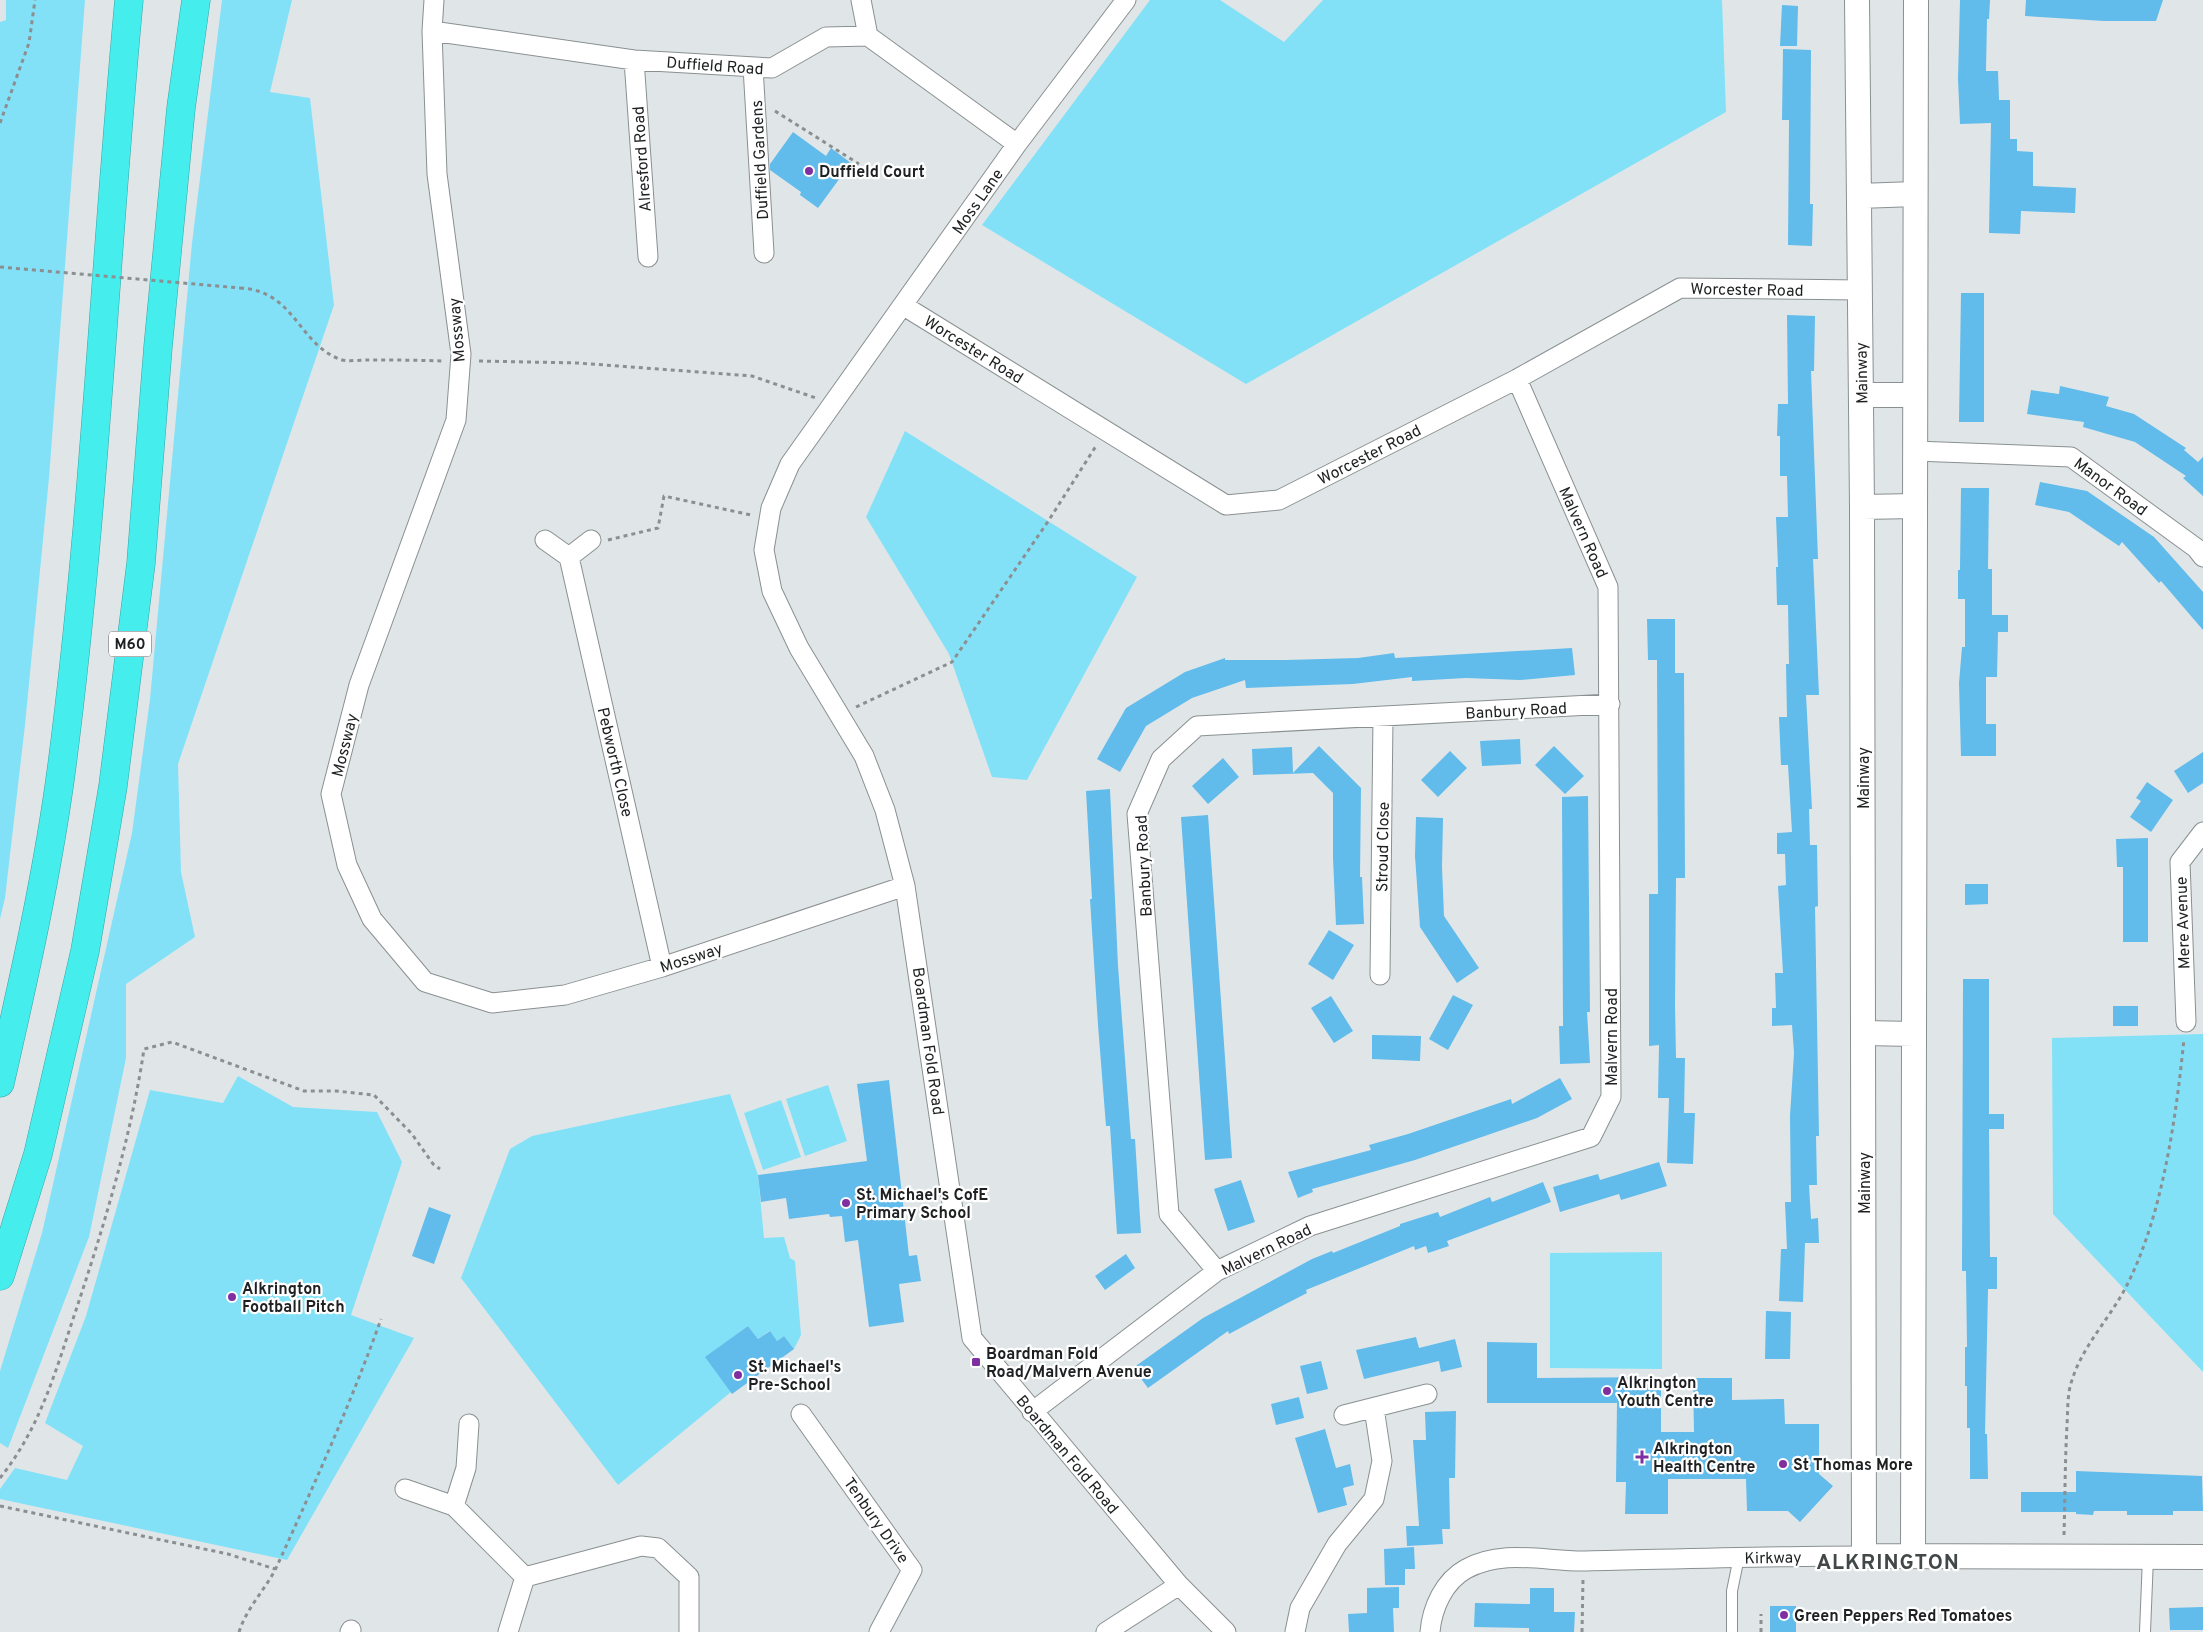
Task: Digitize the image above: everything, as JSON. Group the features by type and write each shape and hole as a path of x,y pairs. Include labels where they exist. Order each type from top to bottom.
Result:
{"highway":[{"path":"0,1083 34,938 62,767 86,552 116,135 129,0"},
{"name":"M60","path":"0,1276 38,1154 86,951 113,786 140,563 178,138 196,0"}],"street":[{"name":"Mossway","path":"434,0 432,30 437,174 460,361 456,420 428,501 359,685 331,794 347,865 372,919 426,982 492,1003 565,995 662,967 905,886"},
{"path":"861,0 868,36 1017,144"},
{"name":"Moss Lane","path":"833,404 1017,144 1126,0"},
{"name":"Mainway","path":"1857,0 1862,395 1864,1556"},
{"path":"1913,1556 1916,0"},
{"name":"Duffield Road","path":"432,30 634,60 772,68 826,37 868,36"},
{"name":"Alresford Road","path":"634,60 648,257"},
{"name":"Duffield Gardens","path":"753,67 764,253"},
{"path":"1859,196 1915,194"},
{"name":"Worcester Road","path":"904,306 1226,505 1279,500 1517,379 1680,288 1860,290"},
{"name":"Malvern Road","path":"1032,1412 1217,1271 1310,1226 1591,1137 1612,1097 1608,587 1517,379"},
{"path":"1862,395 1915,395"},
{"name":"Boardman Fold Road","path":"833,404 790,464 770,508 764,550 772,591 799,648 864,756 885,810 905,886 972,1338 1032,1412 1179,1585 1226,1632"},
{"name":"Manor Road","path":"1915,452 2071,457 2196,548 2203,557"},
{"path":"1862,507 1915,506"},
{"path":"545,540 569,557 591,540"},
{"name":"Pebworth Close","path":"569,557 662,967"},
{"name":"Banbury Road","path":"1217,1271 1169,1214 1137,814 1161,759 1196,726 1383,718 1610,704"},
{"name":"Stroud Close","path":"1380,976 1383,718"},
{"name":"Mere Avenue","path":"2186,1022 2180,862 2203,832"},
{"path":"1864,1033 1914,1034"},
{"path":"1344,1415 1427,1394"},
{"path":"1295,1632 1300,1608 1337,1544 1374,1499 1382,1461 1374,1408"},
{"name":"Tenbury Drive","path":"801,1414 912,1570 879,1632"},
{"path":"454,1506 466,1468 469,1424"},
{"path":"405,1489 454,1506 525,1577"},
{"path":"525,1577 641,1546 658,1548 689,1577 689,1632"},
{"name":"Kirkway","path":"1430,1632 1434,1609 1454,1578 1466,1569 1492,1559 1512,1557 1583,1561 1864,1556 2064,1555 2203,1557"},
{"path":"508,1632 525,1577"},
{"path":"1106,1632 1179,1585"}],"lane":[{"path":"2145,1632 2148,1556"},
{"path":"1732,1632 1732,1591 1740,1557"}],"path":[{"path":"0,124 29,43 35,0"},
{"path":"755,98 859,164"},
{"path":"0,267 256,289 272,297 289,310 316,345 340,360 578,363 752,376 833,404"},
{"path":"839,715 952,662 1049,520 1098,443 1088,437 1096,424"},
{"path":"591,540 602,542 658,528 664,496 769,519"},
{"path":"2064,1555 2066,1457 2072,1379 2086,1352 2127,1285 2149,1230 2179,1092 2186,1022"},
{"path":"0,1478 20,1453 44,1405 96,1249 138,1086 144,1049 172,1042 304,1091 336,1091 374,1095 412,1134 433,1164 440,1169"},
{"path":"239,1632 244,1617 275,1568 360,1378 382,1319"},
{"path":"0,1506 228,1554 275,1568"},
{"path":"1582,1632 1583,1561"},
{"path":"1761,1614 1761,1632"}],"shaded area":[{"path":"6,0 85,0 49,478 25,725 5,898 0,919 0,22 6,20"},
{"path":"222,0 292,0 270,92 310,98 334,305 178,764 181,872 195,937 126,984 126,1058 89,1237 8,1448 0,1443 0,1371 42,1233 132,833 150,699 192,243"},
{"path":"1150,0 1220,0 1284,42 1323,0 1722,0 1726,112 1246,384 982,225"},
{"path":"905,431 1137,577 1027,780 992,777 949,654 866,517"},
{"path":"2203,1034 2203,1372 2053,1214 2052,1038"},
{"path":"238,1076 293,1107 377,1112 402,1162 351,1315 414,1338 287,1560 0,1499 0,1489 15,1468 67,1480 83,1446 45,1423 86,1316 150,1090 223,1103"},
{"path":"828,1085 847,1141 805,1156 786,1099"},
{"path":"730,1094 758,1175 764,1238 784,1237 790,1258 795,1261 801,1335 794,1349 784,1336 777,1341 769,1331 758,1339 748,1326 706,1357 731,1392 618,1485 461,1278 510,1149 532,1136"},
{"path":"781,1100 801,1157 763,1170 744,1113"},
{"path":"1662,1252 1662,1369 1550,1368 1550,1253"}],"building":[{"path":"1960,0 1990,0 1989,19 1987,19 1986,71 1998,71 1999,100 2010,100 2010,139 2017,139 2017,151 2033,152 2033,186 2076,188 2075,213 2021,211 2020,234 1989,233 1991,123 1960,124 1958,79"},
{"path":"2026,0 2163,0 2156,21 2104,21 2025,16"},
{"path":"1782,5 1798,6 1797,46 1780,46"},
{"path":"1783,49 1811,50 1810,204 1813,204 1812,246 1788,245 1789,120 1782,120"},
{"name":"Duffield Court","path":"793,132 826,156 831,148 851,163 818,208 800,195 801,192 770,170 770,164"},
{"path":"1961,293 1984,293 1984,422 1959,422"},
{"path":"1787,315 1815,316 1814,371 1811,371 1818,559 1813,559 1819,695 1806,695 1812,809 1809,809 1810,845 1817,845 1818,906 1815,907 1819,1136 1816,1136 1817,1185 1809,1185 1811,1219 1818,1218 1819,1243 1805,1243 1803,1302 1779,1301 1781,1249 1787,1249 1785,1202 1791,1202 1790,1116 1794,1053 1792,1025 1772,1026 1772,1008 1776,1008 1775,973 1783,973 1778,886 1786,885 1785,854 1777,854 1777,833 1792,832 1788,765 1781,765 1779,717 1787,717 1786,664 1789,664 1788,605 1777,605 1776,567 1778,567 1776,517 1788,517 1787,476 1780,476 1780,436 1777,436 1778,404 1788,404"},
{"path":"2060,386 2109,397 2106,406 2134,414 2186,448 2184,450 2198,462 2203,457 2203,496 2183,478 2186,476 2135,442 2083,427 2084,422 2027,414 2031,390 2059,394"},
{"path":"2040,482 2087,491 2154,537 2203,592 2203,630 2161,581 2159,583 2122,542 2119,546 2069,512 2035,505"},
{"path":"1961,488 1989,488 1988,569 1992,569 1992,615 2008,615 2008,632 1998,632 1997,677 1986,677 1986,724 1996,724 1996,756 1961,756 1959,683 1962,647 1965,647 1965,599 1958,599"},
{"path":"1647,619 1675,619 1675,673 1684,673 1685,878 1676,878 1675,1005 1676,1058 1685,1058 1684,1113 1695,1113 1693,1164 1667,1163 1669,1098 1658,1098 1659,1045 1649,1046 1649,894 1658,894 1657,660 1648,660"},
{"path":"1572,648 1575,675 1520,680 1466,678 1412,681 1412,677 1353,684 1246,688 1245,680 1192,698 1146,726 1120,772 1097,759 1126,708 1185,672 1225,658 1225,660 1286,660 1358,658 1394,653 1395,658"},
{"path":"1520,739 1521,764 1482,766 1480,741"},
{"path":"1319,746 1361,788 1360,877 1362,877 1364,924 1336,925 1333,793 1313,773 1253,775 1252,749 1292,747 1293,773"},
{"path":"1554,746 1584,776 1565,794 1535,765"},
{"path":"1450,751 1467,768 1438,797 1421,780"},
{"path":"2203,752 2203,783 2188,793 2174,771"},
{"path":"1223,758 1239,777 1208,804 1192,786"},
{"path":"2147,782 2173,800 2151,832 2130,817 2141,801 2136,798"},
{"path":"1110,789 1118,966 1131,1139 1135,1139 1141,1233 1117,1234 1110,1126 1106,1126 1098,1025 1090,899 1092,899 1086,791"},
{"path":"1588,796 1590,1012 1587,1012 1590,1063 1560,1064 1559,1026 1563,1026 1562,797"},
{"path":"1208,815 1232,1158 1205,1160 1181,817"},
{"path":"1416,817 1443,818 1444,916 1479,968 1457,983 1420,927 1415,856"},
{"path":"2148,838 2148,942 2123,942 2123,867 2117,867 2116,839"},
{"path":"1965,884 1988,884 1988,904 1965,905"},
{"path":"1329,930 1354,945 1333,980 1308,964"},
{"path":"1963,979 1989,979 1989,1114 2004,1114 2004,1129 1989,1129 1990,1257 1997,1257 1997,1289 1988,1289 1985,1434 1987,1434 1988,1479 1970,1479 1970,1428 1967,1428 1967,1386 1965,1386 1965,1347 1967,1347 1966,1271 1962,1271"},
{"path":"1453,995 1473,1005 1448,1050 1429,1039"},
{"path":"1331,996 1353,1031 1334,1043 1311,1008"},
{"path":"2113,1006 2138,1006 2138,1026 2113,1026"},
{"path":"1372,1035 1421,1036 1420,1061 1372,1059"},
{"path":"1560,1078 1572,1099 1537,1118 1415,1160 1312,1189 1313,1192 1298,1198 1288,1172 1371,1150 1369,1145 1408,1134 1511,1099 1512,1104"},
{"name":"St. Michael's CofE Primary School","path":"889,1080 909,1256 917,1255 921,1281 899,1284 904,1322 869,1327 858,1240 845,1242 842,1216 830,1217 829,1214 789,1219 786,1198 761,1202 758,1175 867,1161 857,1084"},
{"path":"1659,1162 1667,1186 1621,1200 1619,1194 1560,1212 1553,1187 1598,1174 1600,1180"},
{"path":"1241,1180 1255,1222 1228,1231 1214,1189"},
{"path":"1543,1182 1551,1202 1447,1241 1449,1246 1428,1253 1426,1246 1415,1250 1414,1246 1306,1290 1307,1293 1229,1334 1228,1331 1148,1388 1133,1368 1203,1318 1312,1259 1332,1251 1333,1253 1400,1226 1400,1224 1438,1212 1440,1217 1490,1197 1492,1202"},
{"path":"429,1207 451,1215 434,1264 412,1256"},
{"path":"1126,1254 1135,1268 1105,1290 1095,1276"},
{"path":"1766,1311 1791,1312 1790,1359 1765,1359"},
{"name":"St. Michael's Pre-School","path":"748,1326 758,1339 770,1331 777,1341 784,1336 794,1349 732,1394 705,1357"},
{"path":"1416,1337 1419,1348 1455,1339 1462,1367 1441,1372 1439,1361 1364,1379 1356,1350"},
{"path":"1487,1342 1537,1343 1537,1378 1661,1377 1661,1432 1694,1432 1693,1378 1732,1378 1732,1400 1784,1399 1785,1424 1819,1424 1819,1474 1833,1486 1800,1522 1788,1511 1747,1511 1746,1479 1668,1479 1668,1514 1625,1514 1626,1482 1616,1482 1617,1403 1487,1403"},
{"path":"1321,1361 1328,1389 1307,1394 1300,1366"},
{"path":"1299,1397 1304,1418 1276,1425 1271,1404"},
{"path":"1456,1411 1455,1478 1449,1478 1450,1529 1442,1529 1443,1544 1407,1546 1406,1526 1419,1526 1413,1440 1426,1440 1425,1412"},
{"path":"1325,1429 1336,1468 1350,1464 1354,1485 1343,1488 1347,1505 1318,1513 1295,1438"},
{"path":"2076,1471 2202,1476 2203,1511 2173,1511 2173,1515 2127,1515 2127,1511 2094,1511 2093,1515 2076,1514 2076,1512 2021,1512 2021,1492 2076,1492"},
{"path":"1414,1547 1415,1569 1405,1569 1405,1585 1385,1585 1384,1549"},
{"path":"1399,1587 1399,1608 1393,1608 1394,1632 1349,1632 1348,1614 1367,1613 1367,1588"},
{"path":"1530,1588 1554,1588 1554,1612 1575,1612 1574,1632 1529,1632 1529,1628 1474,1627 1475,1603 1530,1604"},
{"path":"1770,1606 1796,1606 1796,1632 1770,1632"},
{"path":"2203,1607 2203,1630 2170,1630 2169,1608"}],"place":[{"name":"Duffield Court","path":"809,171"},
{"name":"St. Michael's CofE Primary School","path":"846,1203"},
{"name":"Alkrington Football Pitch","path":"232,1297"},
{"name":"Boardman Fold Road/Malvern Avenue","path":"976,1362"},
{"name":"St. Michael's Pre-School","path":"738,1375"},
{"name":"Alkrington Youth Centre","path":"1607,1391"},
{"name":"Alkrington Health Centre","path":"1642,1457"},
{"name":"St Thomas More","path":"1783,1464"},
{"name":"Green Peppers Red Tomatoes","path":"1784,1615"}],"district":[{"name":"ALKRINGTON","path":"1888,1562"}]}
